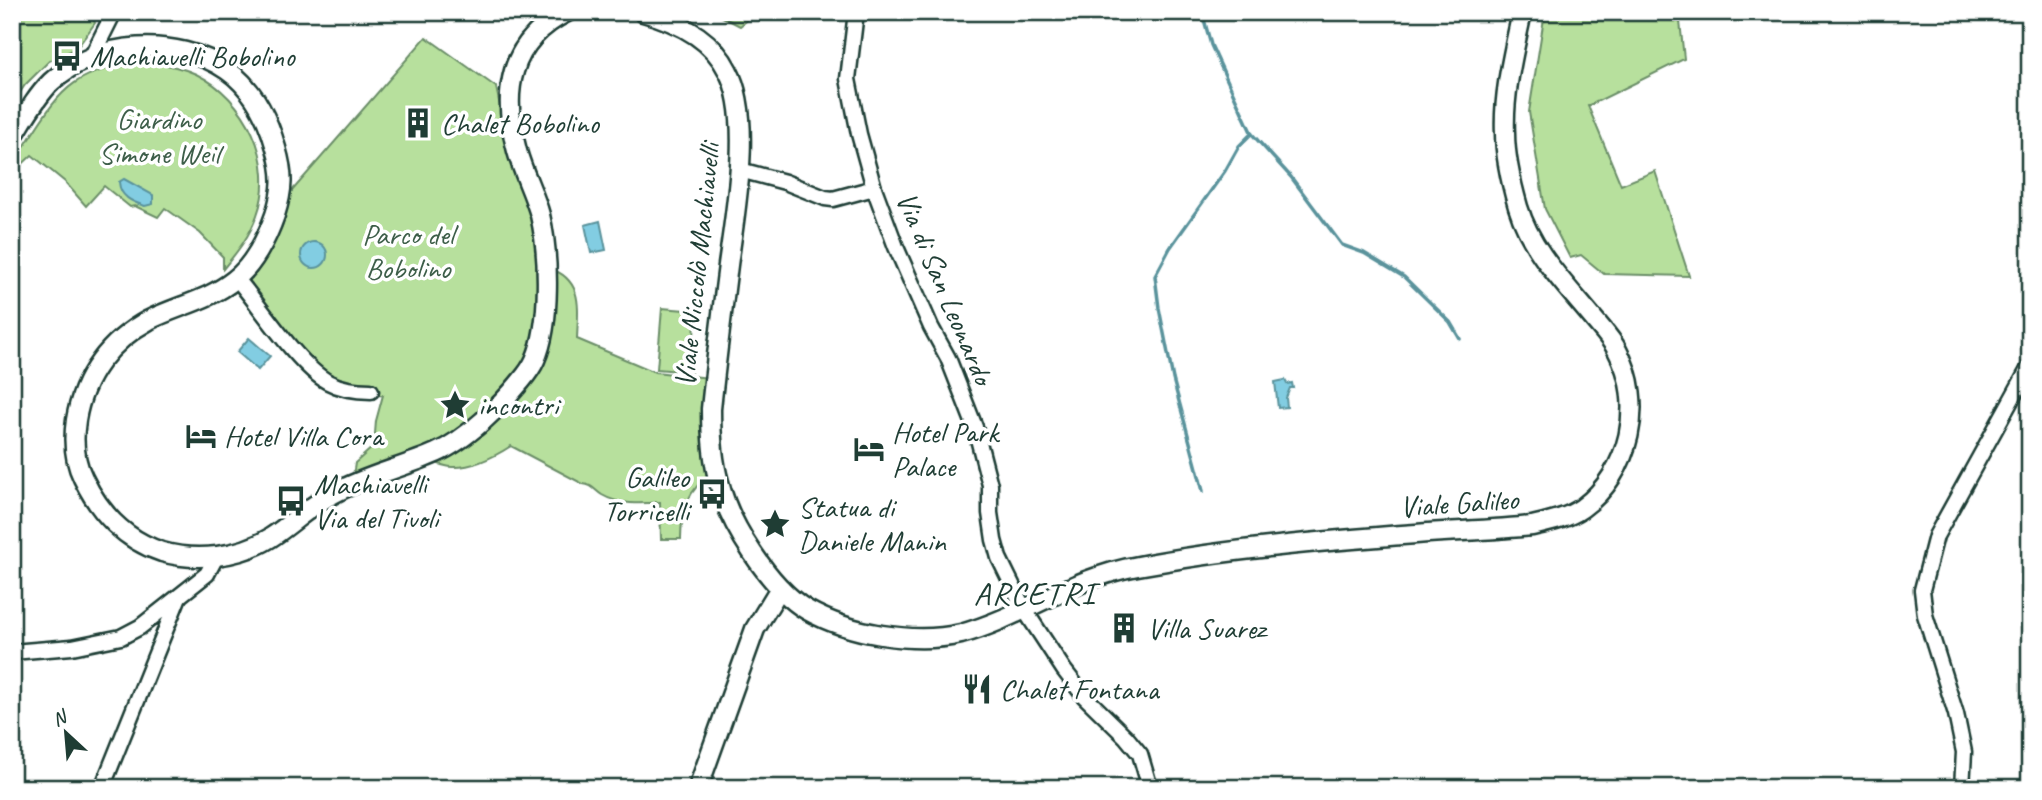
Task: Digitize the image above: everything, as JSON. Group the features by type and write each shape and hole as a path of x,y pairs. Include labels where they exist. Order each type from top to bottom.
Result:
{"main road":[{"path":"12,138 39,95 52,80 92,56 128,48 184,51 228,71 247,88 270,127 280,160 283,190 260,249 237,279 199,301 150,320 117,341 94,369 79,403 73,439 78,469 93,499 112,522 133,539 163,552 216,556 257,545 341,489 441,451 493,412 520,382 535,360 544,330 545,254 540,216 516,150 509,85 516,62 530,41 548,22 567,12"},
{"name":"Viale Niccolò Machiavelli","path":"643,12 689,30 713,48 723,62 738,96 740,170 710,409 711,444 721,489 741,534 780,588"},
{"name":"Viale Galileo","path":"780,588 808,610 841,625 872,634 929,638 957,635 980,628 1097,575 1155,563 1339,541 1532,526 1559,519 1582,508 1612,477 1623,457 1630,433 1632,403 1628,378 1618,351 1548,265 1531,239 1518,207 1504,134 1507,93 1522,12"},
{"path":"698,788 759,621 780,588"}],"street":[{"path":"525,12 548,22"},
{"name":"Via di San Leonardo","path":"856,12 848,79 859,134 874,188 896,247 931,327 948,358 975,427 990,485 994,541 999,558 1024,609 1084,696 1140,754 1150,788"},
{"path":"92,56 108,16"},
{"path":"740,170 786,182 825,198 833,199 874,188"},
{"path":"237,279 312,369 328,382 371,391"},
{"path":"1962,788 1964,752 1959,726 1925,615 1922,590 1936,536 2030,366"},
{"path":"12,652 72,647 111,640 140,626 179,598 207,574 216,556"},
{"path":"102,788 179,598"}],"green space":[{"path":"12,12 90,12 95,23 77,48 49,61 25,85 12,104"},
{"path":"713,12 757,12 740,26"},
{"path":"1545,12 1679,12 1684,59 1588,106 1621,185 1655,171 1689,276 1604,274 1581,255 1570,258 1545,209 1529,112"},
{"name":"Parco del Bobolino","path":"426,37 496,87 505,130 537,234 539,332 532,353 494,404 443,442 353,476 355,463 374,446 376,421 383,395 369,396 306,371 281,347 238,286 265,256 282,226 291,192"},
{"name":"Giardino Simone Weil","path":"155,63 186,70 214,85 243,115 260,153 262,195 257,215 247,237 223,269 223,257 200,233 165,208 158,217 135,206 130,207 104,186 86,206 65,182 32,155 15,171 12,170 12,165 41,120 67,89 100,71"},
{"path":"549,268 560,273 574,288 578,306 577,339 655,372 709,378 712,473 697,486 684,510 681,539 661,539 660,502 616,501 511,446 468,466 449,467 430,461 536,370"},
{"path":"662,308 696,311 691,372 657,369"}],"water":[{"path":"124,179 153,195 153,204 145,206 128,198 120,187 119,182"},
{"path":"600,221 606,250 591,253 585,225"},
{"path":"314,242 323,246 327,255 323,264 314,268 305,264 301,255 305,246"},
{"path":"249,338 270,356 258,370 237,352"},
{"path":"1285,380 1287,384 1292,383 1293,388 1290,388 1286,398 1287,407 1278,408 1275,382"}],"waterway":[{"path":"1202,12 1211,45 1252,134 1291,177 1342,245 1364,253 1404,277 1450,322 1460,339"},
{"path":"1203,491 1173,379 1155,276 1170,248 1225,171 1239,146 1251,134"}],"place":[{"name":"Machiavelli Bobolino","path":"67,56"},
{"name":"Chalet Bobolino","path":"418,123"},
{"name":"incontri","path":"455,405"},
{"name":"Hotel Villa Cora","path":"201,436"},
{"name":"Hotel Park Palace","path":"869,449"},
{"name":"Galileo Torricelli","path":"712,494"},
{"name":"Machiavelli Via del Tivoli","path":"291,501"},
{"name":"Statua di Daniele Manin","path":"775,524"},
{"name":"Villa Suarez","path":"1124,628"},
{"name":"Chalet Fontana","path":"977,689"}],"district":[{"name":"ARCETRI","path":"1035,593"}]}
